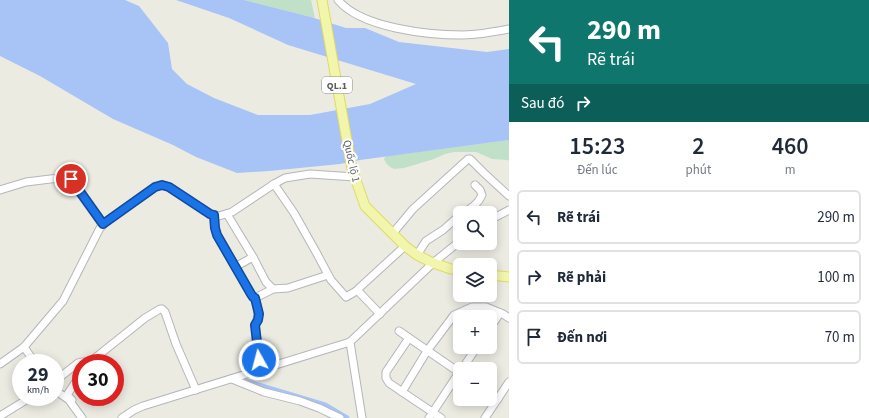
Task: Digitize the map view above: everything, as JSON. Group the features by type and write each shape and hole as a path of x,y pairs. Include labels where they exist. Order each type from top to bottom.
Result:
{"main road":[{"name":"Quốc lộ 1","path":"322,0 353,173 365,206 405,246 417,255 433,263 453,269"},
{"path":"497,276 509,278"}],"street":[{"path":"338,0 349,10 367,19 387,26 406,30 463,35 488,33 509,29"},
{"path":"392,233 413,209 469,159 509,196"},
{"path":"0,364 24,347 64,301 103,224 155,187 162,185 169,187 210,214 219,216 232,212 285,178 310,174 353,173"},
{"path":"0,190 26,182 66,177 69,178 103,224"},
{"path":"274,184 294,213 331,280 346,297 358,290 405,246"},
{"path":"475,185 480,190 482,195 475,206"},
{"path":"497,216 509,210"},
{"path":"227,214 266,282 272,289"},
{"path":"214,215 216,232 251,294 255,298 259,314 255,325 260,370"},
{"path":"417,255 426,241 453,221"},
{"path":"122,418 137,408 350,342 433,263 453,247"},
{"path":"235,266 253,257"},
{"path":"255,298 272,289 288,288 328,275"},
{"path":"358,290 380,314"},
{"path":"402,392 427,351 454,315 472,307 486,307 509,318"},
{"path":"101,354 145,318 162,309 165,312 176,344 196,390"},
{"path":"497,318 500,313"},
{"path":"399,331 453,368"},
{"path":"409,338 386,372 386,378 389,383 431,415 441,418"},
{"path":"350,342 362,418"},
{"path":"24,347 29,354"},
{"path":"64,374 72,368"},
{"path":"232,379 264,392 300,401 340,418"},
{"path":"431,415 453,382"},
{"path":"485,418 509,382"},
{"path":"72,388 67,395 72,400"},
{"path":"64,397 70,402 82,418"},
{"path":"0,416 16,406"}],"green space":[{"path":"244,0 311,0 315,18"},
{"path":"509,140 509,162 508,160 492,159 476,152 454,152 404,168 394,169 386,163 384,159 386,156"}],"water":[{"path":"0,0 125,0 139,6 168,43 172,69 187,84 214,98 258,115 310,115 370,104 416,84 288,45 229,18 176,0 244,0 311,17 346,28 365,28 399,42 487,52 509,49 509,140 340,164 237,173 196,157 173,145 113,119 40,76 0,56"}],"waterway":[{"path":"242,380 325,405 347,418"}],"route":[{"path":"71,179 103,224 159,185 169,187 210,214 214,215 217,235 251,294 255,298 259,314 255,325 259,360"}]}
